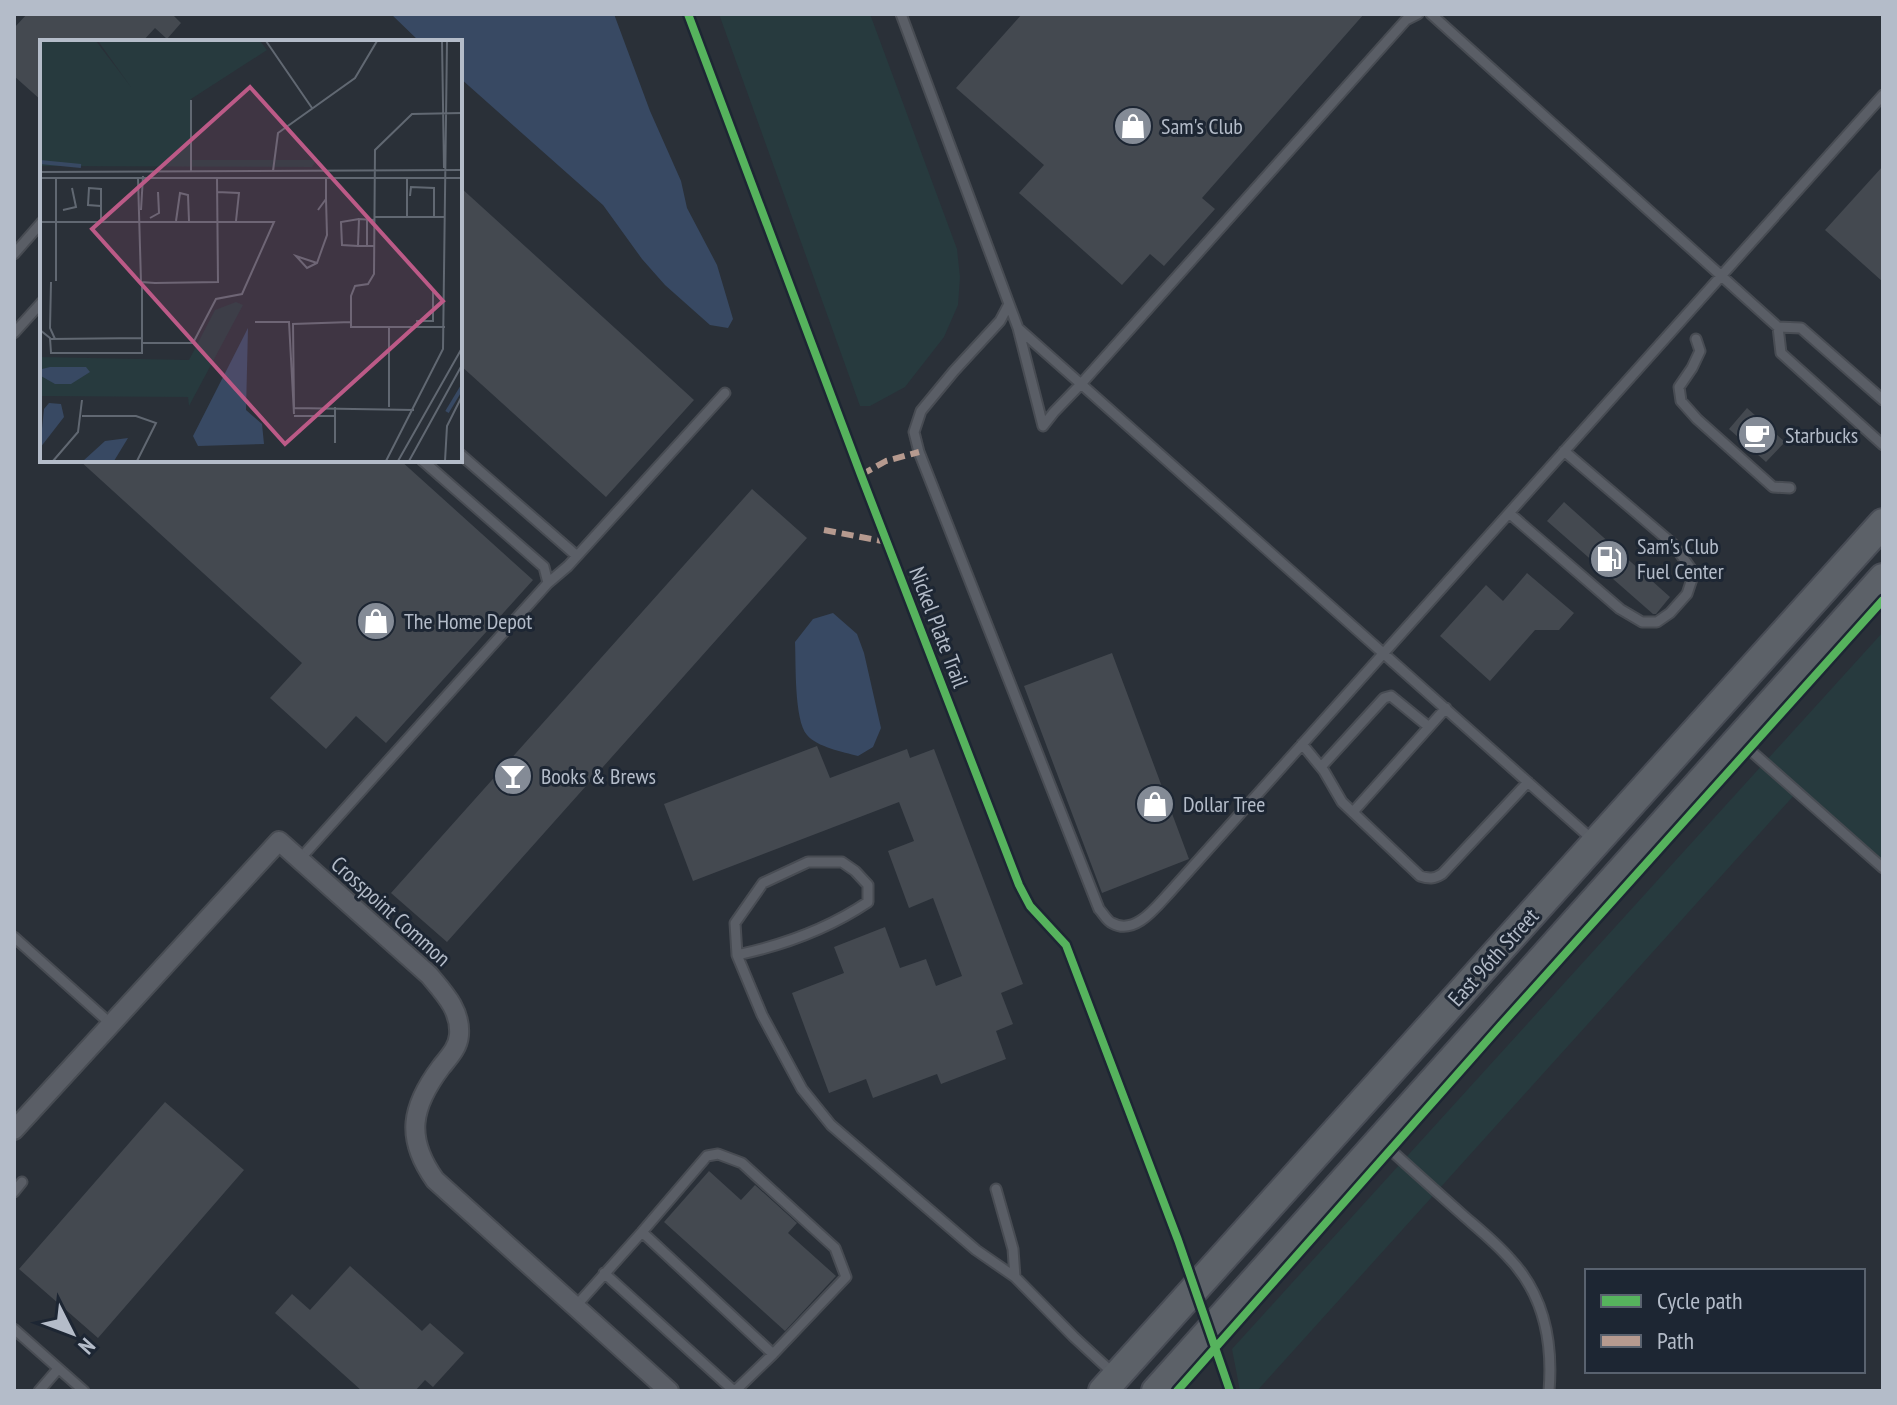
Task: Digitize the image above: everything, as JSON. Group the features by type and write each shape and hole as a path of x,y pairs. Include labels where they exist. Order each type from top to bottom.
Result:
{"main road":[{"name":"East 96th Street","path":"1115,1386 1495,955 1883,523"},
{"name":"East 96th Street","path":"1156,1391 1883,578"},
{"path":"1379,1140 1369,1127 1371,1119 1444,1035 1495,955"}],"street":[{"name":"Crosspoint Common","path":"14,1130 279,841 429,975 450,1000 459,1036 454,1052 427,1086 415,1113 416,1143 428,1171 669,1391"}],"lane":[{"path":"901,14 1018,328 1043,426 1406,20 1416,14"},
{"path":"1431,14 1778,327 1781,353 1883,445"},
{"path":"1009,304 1000,321 921,411 914,432 919,452 1099,909 1111,923 1128,926 1146,918 1883,95"},
{"path":"14,254 40,224"},
{"path":"14,333 40,304"},
{"path":"1778,327 1801,328 1883,400"},
{"path":"1018,328 1596,843"},
{"path":"1696,339 1700,351 1679,387 1681,401 1773,487 1790,488"},
{"path":"299,860 548,583 568,566 725,393"},
{"path":"1509,513 1620,609 1642,622 1657,622 1687,594 1694,573 1674,545 1564,451"},
{"path":"462,456 577,556"},
{"path":"424,462 544,567 548,583"},
{"path":"544,567 568,566"},
{"path":"1321,767 1384,698 1391,696 1429,727"},
{"path":"1353,812 1446,708"},
{"path":"1737,739 1883,868"},
{"path":"1302,744 1334,784 1342,802 1420,876 1428,879 1442,874 1528,782"},
{"path":"737,955 771,948 843,919 868,902 868,885 842,862 808,862 763,883 735,923 737,955 762,1015 802,1089 831,1125 976,1250 1015,1277 1074,1337 1115,1386"},
{"path":"14,937 111,1024"},
{"path":"1379,1140 1499,1248 1521,1272 1539,1305 1548,1334 1551,1363 1549,1391"},
{"path":"575,1307 604,1273 642,1232 707,1156 718,1154 742,1163 835,1248 846,1277 734,1391 604,1273"},
{"path":"14,1192 22,1182"},
{"path":"996,1189 1013,1249 1015,1277"},
{"path":"642,1232 773,1354"},
{"path":"14,1329 84,1391"},
{"path":"39,1391 58,1369"}],"green space":[{"path":"719,14 870,14 957,249 960,277 958,305 944,337 905,387 870,406 860,406"},
{"path":"1883,632 1883,868 1797,792 1257,1391 1240,1391 1232,1349"}],"water":[{"path":"391,14 614,14 650,111 681,181 687,208 717,265 733,319 728,328 710,325 665,285 603,205 462,80 462,40 418,40"},
{"path":"833,613 857,634 881,728 873,747 858,756 811,739 800,717 795,642 813,619"}],"building":[{"path":"27,14 172,14 181,23 167,39 155,28 144,40 40,40 40,99 14,76 14,28"},
{"name":"Sam's Club","path":"1022,14 1364,14 1202,198 1215,209 1164,266 1150,254 1122,285 1019,193 1044,165 956,88"},
{"path":"1883,166 1883,282 1825,230"},
{"path":"462,189 694,400 606,497 462,367"},
{"name":"Starbucks","path":"1747,408 1785,442 1766,462 1729,429"},
{"name":"The Home Depot","path":"81,462 402,462 533,580 386,743 356,716 326,749 270,698 302,663"},
{"path":"752,489 807,538 447,942 391,893"},
{"name":"Sam's Club Fuel Center","path":"1564,502 1670,597 1656,614 1547,521"},
{"path":"1527,573 1574,613 1559,630 1535,630 1490,681 1440,636 1486,585 1503,601"},
{"path":"1112,653 1189,859 1102,893 1024,686"},
{"path":"817,746 830,778 907,749 910,758 934,749 1023,984 1001,993 1013,1024 996,1031 1006,1059 941,1084 937,1074 873,1098 866,1079 829,1093 792,993 844,973 834,947 885,927 900,968 926,959 936,986 962,976 933,898 909,908 888,851 914,841 899,802 693,881 664,804"},
{"path":"165,1102 244,1170 98,1338 19,1269"},
{"path":"709,1171 741,1200 755,1185 797,1223 788,1233 836,1276 785,1331 664,1222"},
{"path":"350,1266 422,1331 430,1323 464,1353 433,1387 425,1380 415,1391 362,1391 275,1313 292,1294 310,1310"}],"marked path":[{"path":"861,475 886,461 919,452"},
{"path":"824,530 887,542"}],"cycle path":[{"name":"Nickel Plate Trail","path":"688,14 1019,885 1030,906 1066,945 1178,1240 1230,1391"},
{"path":"1177,1391 1883,600"}],"place":[{"name":"Sam's Club","path":"1133,126"},
{"name":"Starbucks","path":"1757,435"},
{"name":"Sam's Club Fuel Center","path":"1609,559"},
{"name":"The Home Depot","path":"376,621"},
{"name":"Books & Brews","path":"513,776"},
{"name":"Dollar Tree","path":"1155,804"}]}
